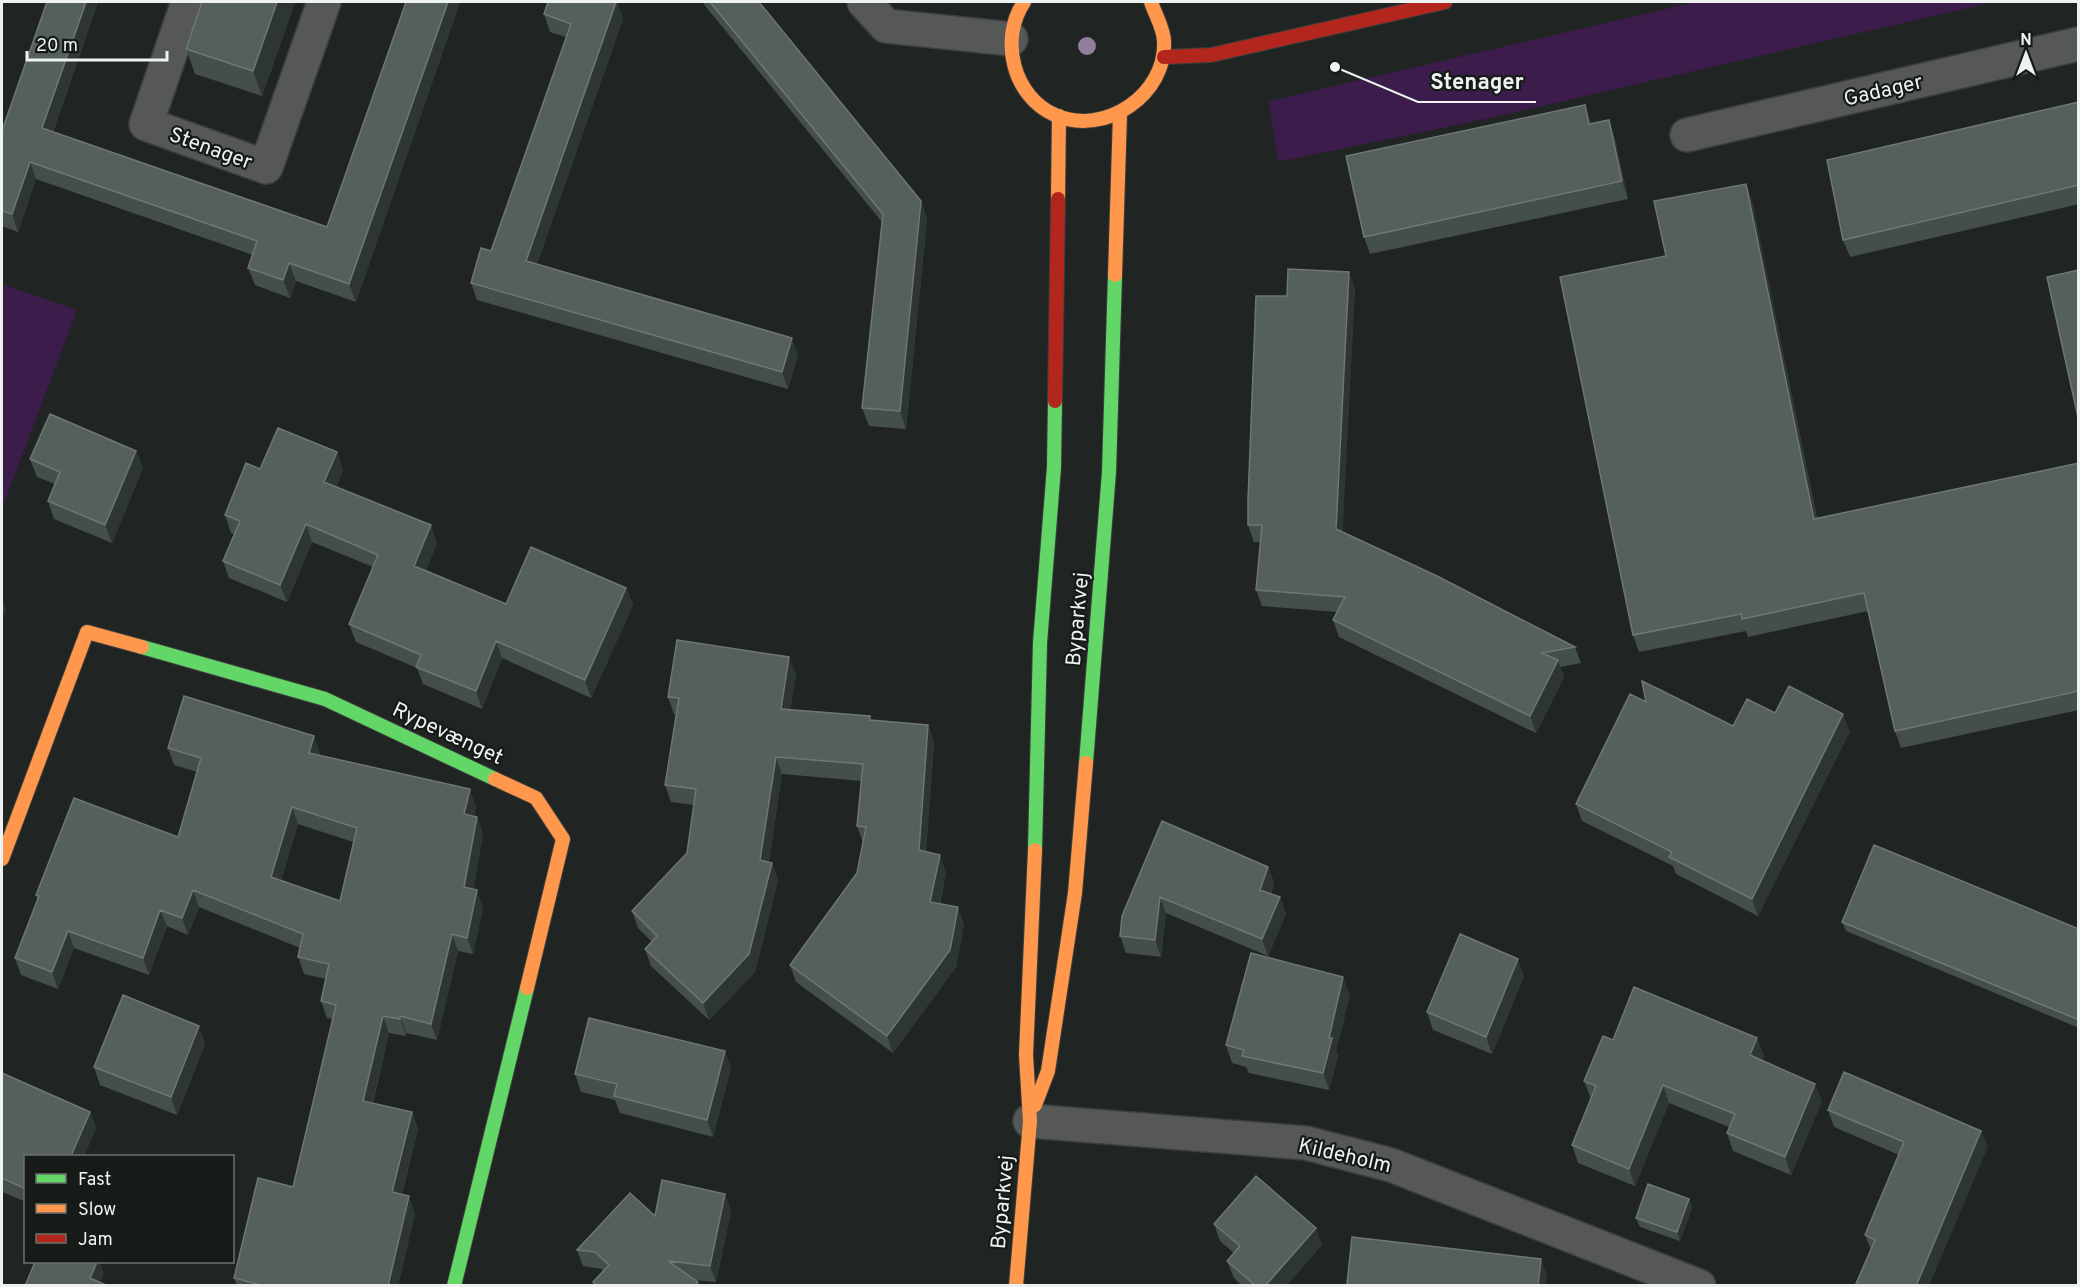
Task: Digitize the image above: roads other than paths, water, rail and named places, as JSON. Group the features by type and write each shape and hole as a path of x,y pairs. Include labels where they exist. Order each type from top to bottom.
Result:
{"street":[{"name":"Stenager","path":"188,2 146,124 266,167 324,2"},
{"path":"864,2 886,26 1011,39"},
{"path":"1024,2 1014,22 1011,39 1013,63 1023,85 1045,109 1059,116 1090,121 1120,114 1136,104 1149,91 1159,74 1164,57 1163,26 1151,2"},
{"path":"1164,57 1211,55 1444,2"},
{"name":"Gadager","path":"1687,135 2079,44"},
{"name":"Byparkvej","path":"1029,1121 1048,1071 1075,893 1109,472 1120,114"},
{"name":"Byparkvej","path":"1016,1286 1029,1121 1026,1055 1036,815 1040,644 1054,467 1059,116"},
{"name":"Rypevænget","path":"2,859 87,632 325,699 536,798 563,839 454,1286"},
{"name":"Kildeholm","path":"1029,1121 1306,1143 1391,1164 1642,1274 1699,1286"}],"place":[{"name":"Stenager","path":"1335,67"}]}
